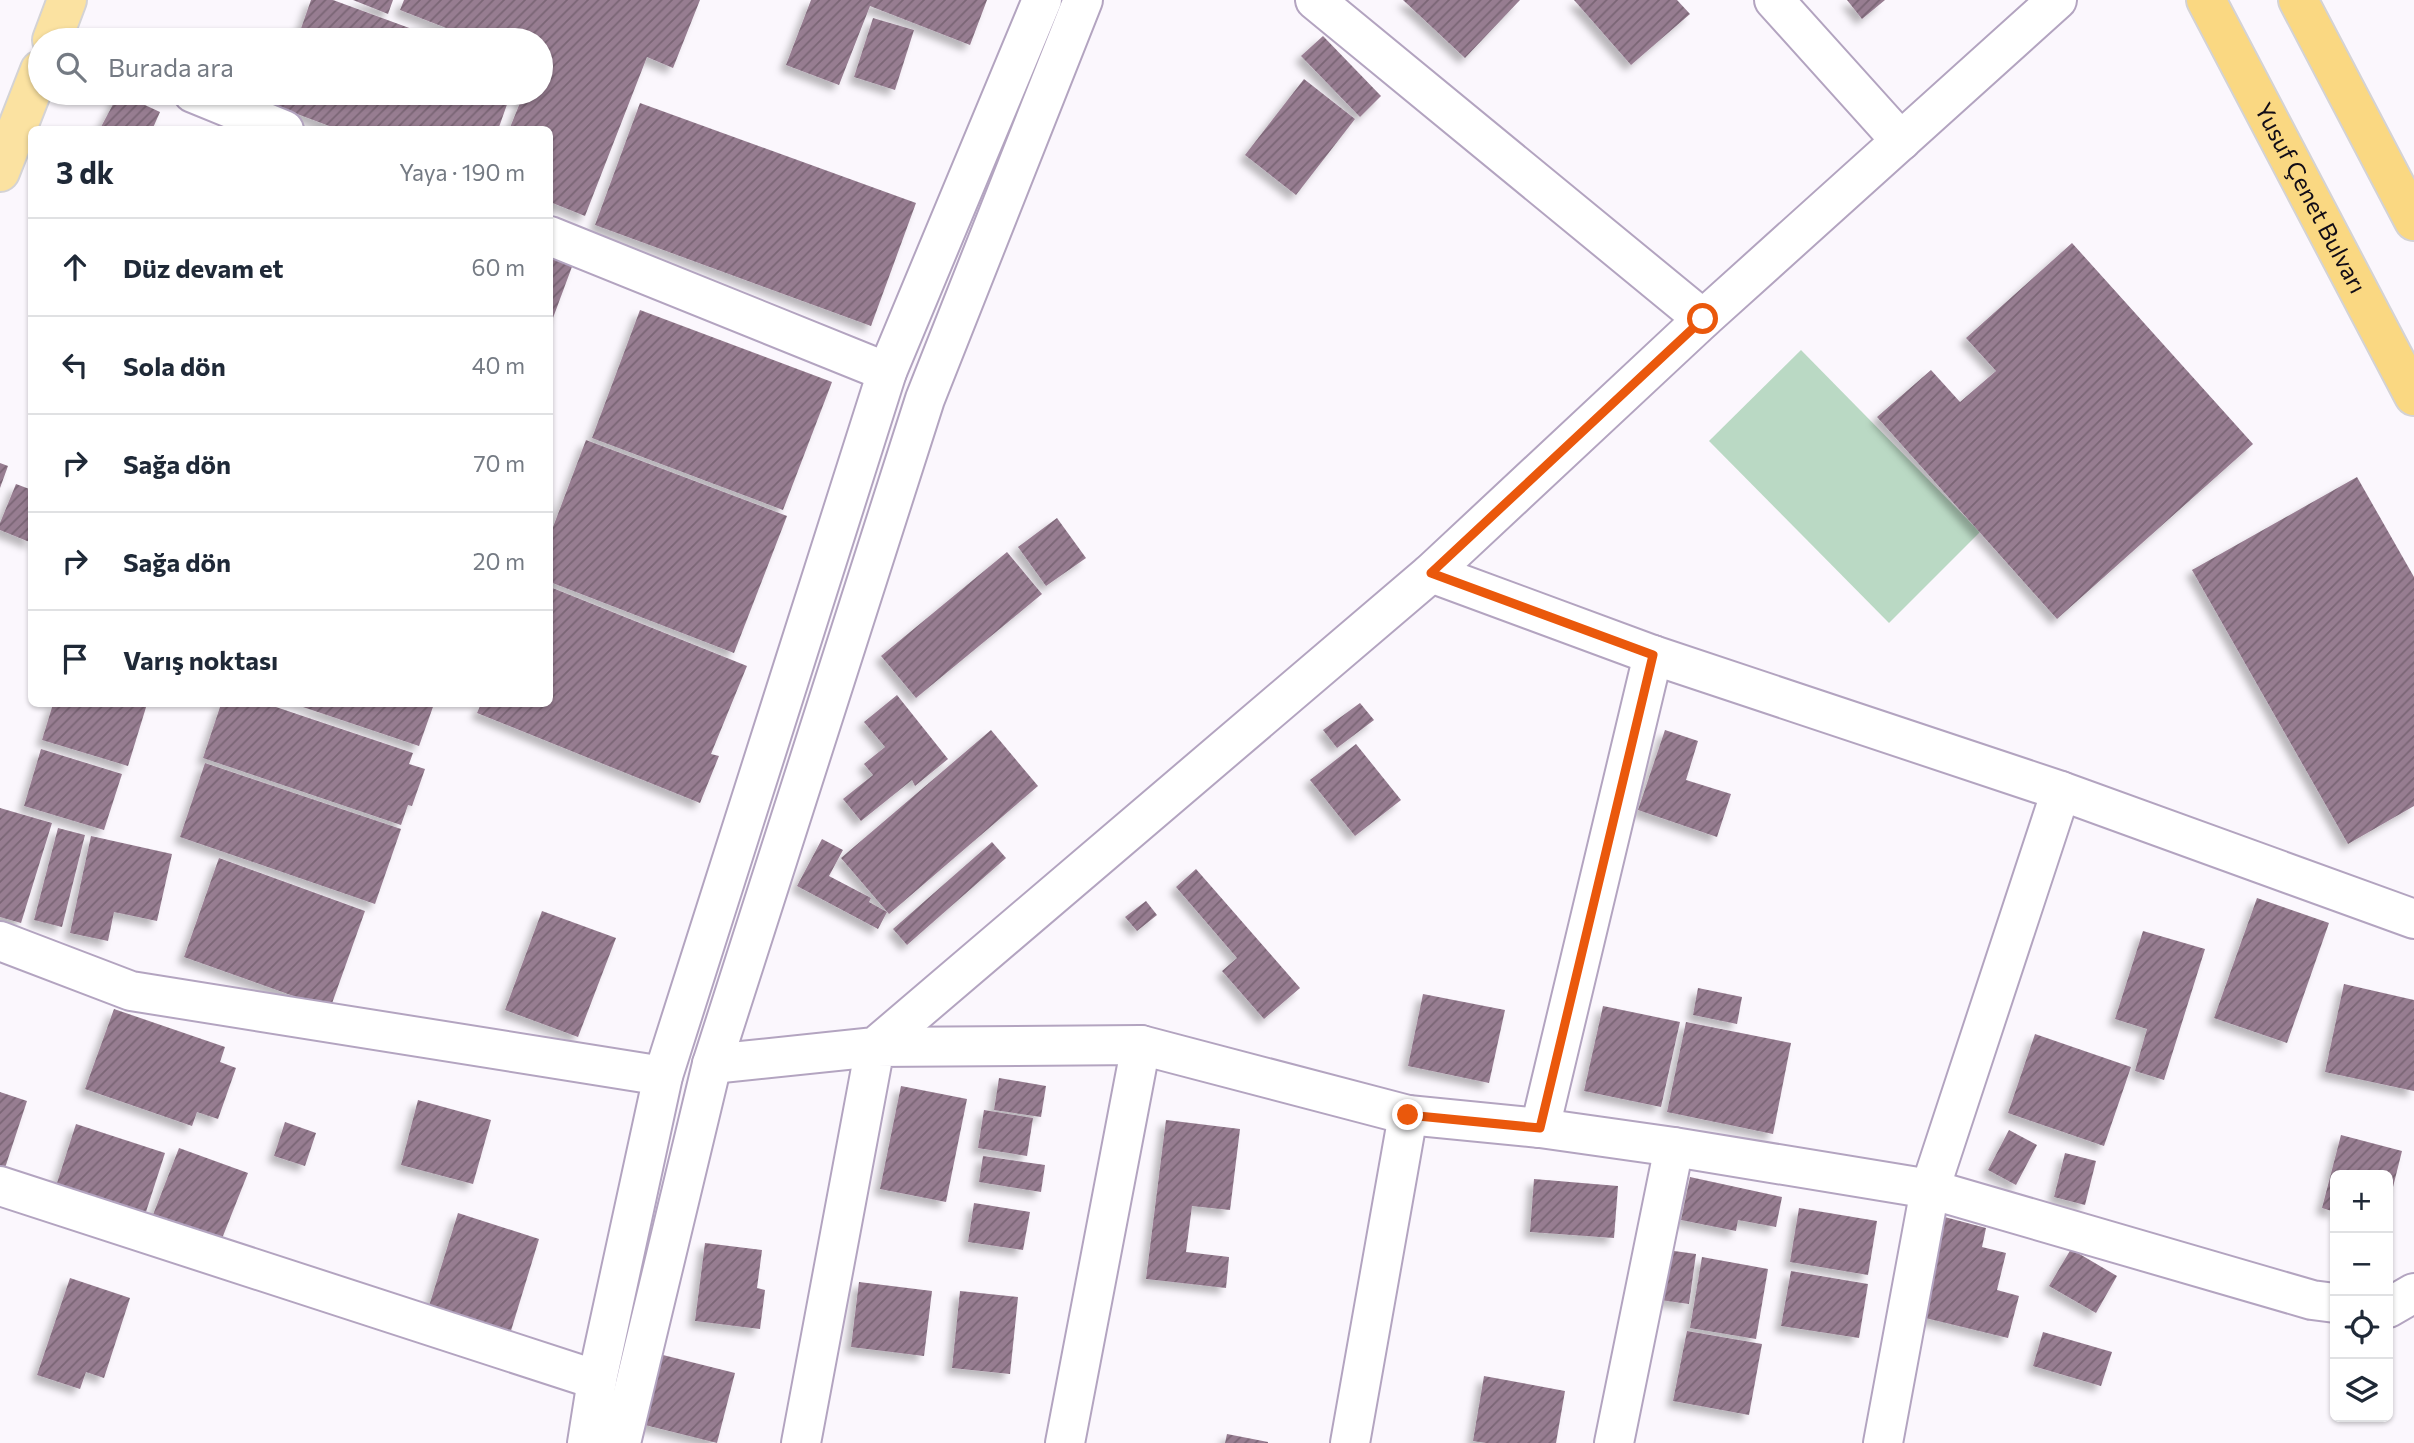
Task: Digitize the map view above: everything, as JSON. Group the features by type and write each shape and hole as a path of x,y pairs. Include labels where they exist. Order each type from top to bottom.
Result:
{"highway":[{"name":"Yusuf Çenet Bulvarı","path":"2206,0 2414,396"},
{"path":"2298,0 2414,221"}],"main road":[{"path":"58,28 68,0"},
{"path":"0,172 28,105"}],"street":[{"path":"587,1443 597,1380 663,1076 887,372 1042,0"},
{"path":"621,1443 712,1064 925,400 1083,0"},
{"path":"1315,0 1703,319"},
{"path":"1774,0 1901,141"},
{"path":"801,1443 875,1047 1431,573 1703,319 2057,0"},
{"path":"223,105 274,126"},
{"path":"553,237 887,372"},
{"path":"1431,573 1653,655 2061,791 2414,919"},
{"path":"1540,1128 1653,655"},
{"path":"1883,1443 1930,1189 2061,791"},
{"path":"0,941 131,991 663,1076"},
{"path":"712,1064 875,1047 1141,1045 1408,1115 1540,1128 1930,1189 2312,1300 2330,1302"},
{"path":"1065,1443 1141,1045"},
{"path":"1350,1443 1408,1115"},
{"path":"1614,1443 1674,1147"},
{"path":"0,1186 597,1380"},
{"path":"2393,1305 2414,1293"}],"green space":[{"path":"1801,350 1980,532 1889,623 1709,441"}],"building":[{"path":"311,0 333,0 409,28 301,28"},
{"path":"353,0 393,0 388,14"},
{"path":"404,0 700,0 673,68 647,57 585,216 553,203 553,126 511,126 519,105 553,105 553,28 446,28 400,10"},
{"path":"811,0 987,0 970,45 870,6 839,85 786,65"},
{"path":"1403,0 1520,0 1465,58"},
{"path":"1574,0 1677,0 1690,14 1631,65"},
{"path":"1847,0 1885,0 1862,19"},
{"path":"873,18 914,30 895,90 854,77"},
{"path":"1323,36 1381,96 1360,117 1301,56"},
{"path":"1304,79 1355,119 1296,195 1245,155"},
{"path":"640,103 916,203 871,326 595,225"},
{"path":"113,105 145,105 160,112 154,126 102,126"},
{"path":"273,105 507,105 499,126 329,126"},
{"path":"2072,243 2253,444 2057,619 1877,417 1931,370 1960,402 1996,371 1966,338"},
{"path":"553,256 573,264 553,318"},
{"path":"640,310 832,382 783,510 592,438"},
{"path":"586,440 787,516 734,653 553,583 553,527"},
{"path":"0,463 8,466 0,488"},
{"path":"2357,477 2414,577 2414,806 2348,844 2192,570"},
{"path":"16,484 28,488 28,541 0,530 0,523"},
{"path":"1057,518 1086,558 1046,586 1018,547"},
{"path":"1007,552 1042,594 916,698 881,656"},
{"path":"553,588 747,666 711,754 719,756 700,803 477,713 480,707 553,707"},
{"path":"897,695 948,759 915,786 912,780 861,821 843,799 873,775 864,764 885,747 864,722"},
{"path":"1360,703 1374,720 1337,748 1323,730"},
{"path":"52,707 146,707 128,766 42,740"},
{"path":"220,707 276,707 413,753 409,764 425,769 412,806 408,805 401,825 203,758"},
{"path":"303,707 433,707 419,746"},
{"path":"991,730 1038,786 889,914 841,858"},
{"path":"1665,730 1698,741 1686,780 1731,794 1717,837 1638,810"},
{"path":"1356,744 1401,800 1355,836 1310,780"},
{"path":"41,749 122,774 104,830 24,806"},
{"path":"205,763 401,829 375,904 180,837"},
{"path":"0,808 52,823 21,923 0,917"},
{"path":"58,828 85,835 62,927 34,920"},
{"path":"91,836 172,854 157,921 114,912 108,941 70,933"},
{"path":"822,839 843,850 829,876 871,898 869,902 887,912 878,929 797,886"},
{"path":"992,842 1006,858 907,945 893,929"},
{"path":"219,858 365,911 330,1009 184,957"},
{"path":"1196,869 1300,988 1264,1019 1222,971 1237,958 1176,887"},
{"path":"2257,898 2329,923 2287,1043 2214,1018"},
{"path":"1146,901 1157,915 1137,931 1125,917"},
{"path":"542,911 616,938 578,1037 505,1010"},
{"path":"2143,931 2205,949 2164,1080 2135,1071 2147,1029 2115,1019"},
{"path":"2344,984 2414,1000 2414,1091 2325,1072"},
{"path":"1698,988 1742,997 1737,1024 1693,1015"},
{"path":"1423,994 1505,1010 1489,1083 1408,1066"},
{"path":"1603,1006 1680,1022 1661,1107 1584,1091"},
{"path":"114,1009 225,1047 220,1062 236,1068 218,1119 197,1112 192,1126 85,1089"},
{"path":"1686,1022 1791,1043 1773,1134 1667,1112"},
{"path":"2035,1034 2131,1067 2104,1146 2008,1113"},
{"path":"999,1078 1046,1086 1041,1117 994,1110"},
{"path":"901,1086 967,1099 946,1202 880,1189"},
{"path":"0,1092 27,1101 3,1174 0,1173"},
{"path":"418,1100 491,1120 473,1184 401,1165"},
{"path":"984,1110 1033,1118 1027,1156 978,1148"},
{"path":"1166,1120 1240,1129 1230,1210 1192,1206 1186,1252 1229,1257 1226,1288 1146,1279"},
{"path":"285,1122 316,1133 305,1166 274,1156"},
{"path":"76,1124 165,1153 145,1215 56,1186"},
{"path":"2009,1130 2037,1145 2016,1185 1988,1170"},
{"path":"2341,1135 2402,1151 2393,1187 2393,1170 2332,1170"},
{"path":"179,1148 248,1173 219,1246 151,1220"},
{"path":"2065,1153 2096,1161 2085,1205 2054,1197"},
{"path":"983,1156 1045,1165 1041,1192 979,1182"},
{"path":"1690,1177 1782,1197 1776,1227 1738,1220 1736,1231 1681,1220"},
{"path":"2330,1177 2330,1210 2322,1208"},
{"path":"1534,1179 1618,1186 1614,1238 1530,1232"},
{"path":"974,1203 1030,1212 1023,1250 968,1242"},
{"path":"1799,1208 1877,1221 1868,1275 1790,1262"},
{"path":"458,1213 539,1239 506,1347 424,1322"},
{"path":"1941,1216 1986,1228 1982,1247 2006,1253 1997,1290 2019,1296 2008,1338 1917,1316"},
{"path":"705,1243 762,1250 757,1288 765,1290 760,1329 695,1321"},
{"path":"2071,1249 2117,1276 2096,1313 2049,1286"},
{"path":"1667,1250 1696,1254 1689,1304 1660,1300"},
{"path":"1702,1257 1768,1269 1756,1339 1690,1328"},
{"path":"1791,1271 1868,1284 1859,1338 1781,1326"},
{"path":"70,1278 130,1298 104,1378 86,1372 80,1389 37,1375"},
{"path":"859,1282 932,1291 924,1356 851,1347"},
{"path":"960,1291 1018,1297 1010,1374 952,1368"},
{"path":"1687,1331 1762,1344 1749,1415 1673,1401"},
{"path":"2043,1332 2112,1352 2101,1386 2033,1366"},
{"path":"663,1355 735,1373 717,1443 645,1425"},
{"path":"1484,1376 1565,1391 1556,1443 1473,1441"},
{"path":"1227,1434 1268,1442 1268,1443 1225,1443"}],"route":[{"path":"1408,1115 1540,1128 1653,655 1431,573 1703,319"}]}
